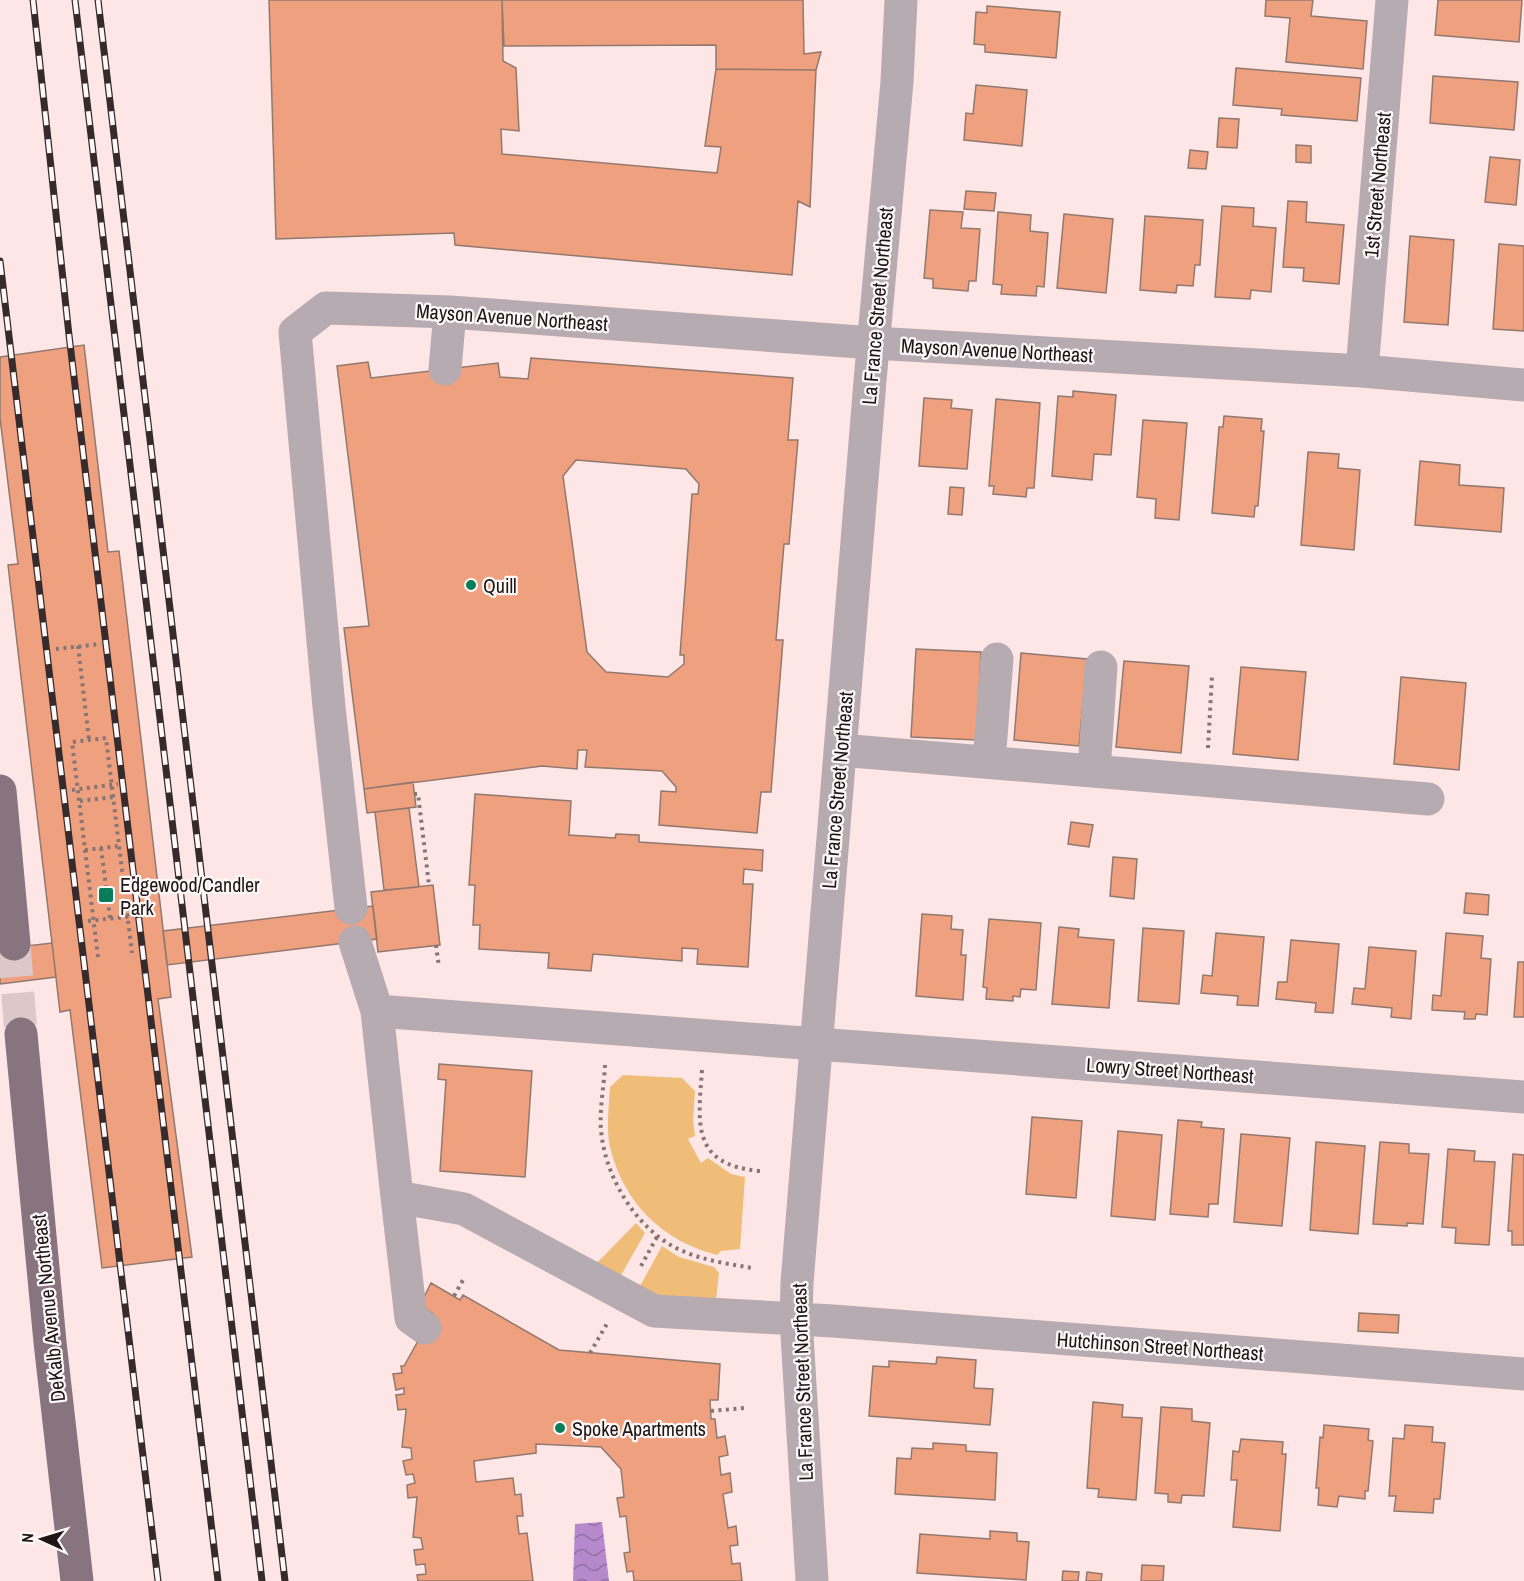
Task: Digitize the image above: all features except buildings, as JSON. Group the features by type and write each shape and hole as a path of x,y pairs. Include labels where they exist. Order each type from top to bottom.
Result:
{"main road":[{"path":"0,791 7,939"},
{"name":"DeKalb Avenue Northeast","path":"21,1034 50,1342 77,1581"}],"street":[{"name":"La France Street Northeast","path":"812,1581 796,1319 873,343 897,81 901,0"},
{"name":"1st Street Northeast","path":"1362,371 1392,0"},
{"name":"Mayson Avenue Northeast","path":"351,908 329,707 295,332 326,308 450,312 873,343 1362,371 1524,385"},
{"path":"445,369 450,312"},
{"path":"989,762 997,659"},
{"path":"1094,771 1101,667"},
{"path":"840,750 1428,799"},
{"path":"355,942 377,1011 411,1317 425,1328"},
{"name":"Lowry Street Northeast","path":"377,1011 1524,1097"},
{"name":"Hutchinson Street Northeast","path":"397,1197 464,1209 654,1311 796,1319 1524,1374"}],"path":[{"path":"56,649 101,644"},
{"path":"78,646 89,740"},
{"path":"1207,758 1212,676"},
{"path":"98,957 72,742 106,738 132,953"},
{"path":"72,790 118,784"},
{"path":"94,787 96,799"},
{"path":"414,794 418,794 429,885"},
{"path":"80,801 113,796"},
{"path":"85,850 119,846"},
{"path":"101,848 110,918"},
{"path":"88,921 134,915"},
{"path":"436,945 439,967"},
{"path":"605,1065 601,1137 609,1169 627,1202 658,1235 683,1252 752,1268"},
{"path":"702,1070 698,1125 706,1145 720,1159 740,1169 760,1171"},
{"path":"636,1273 658,1235"},
{"path":"454,1296 463,1280"},
{"path":"590,1353 611,1318"},
{"path":"711,1411 744,1408"}],"shaded area":[{"path":"623,1075 682,1078 695,1091 693,1121 695,1136 688,1139 701,1163 708,1158 731,1174 745,1177 740,1249 721,1251 717,1255 697,1249 662,1229 635,1202 616,1167 609,1140 610,1087"},
{"path":"636,1223 645,1233 620,1277 596,1264"},
{"path":"662,1246 679,1257 714,1267 719,1273 716,1300 658,1295 639,1288"}],"water":[{"path":"602,1522 609,1581 573,1581 575,1524"}],"tunnel":[{"path":"14,944 21,1034"}],"railway":[{"path":"33,0 69,335 218,1581"},
{"path":"75,0 262,1581"},
{"path":"98,0 285,1581"},
{"path":"0,261 158,1581"}],"place":[{"name":"Quill","path":"471,585"},
{"name":"Edgewood/Candler Park","path":"106,895"},
{"name":"Spoke Apartments","path":"560,1428"}]}
